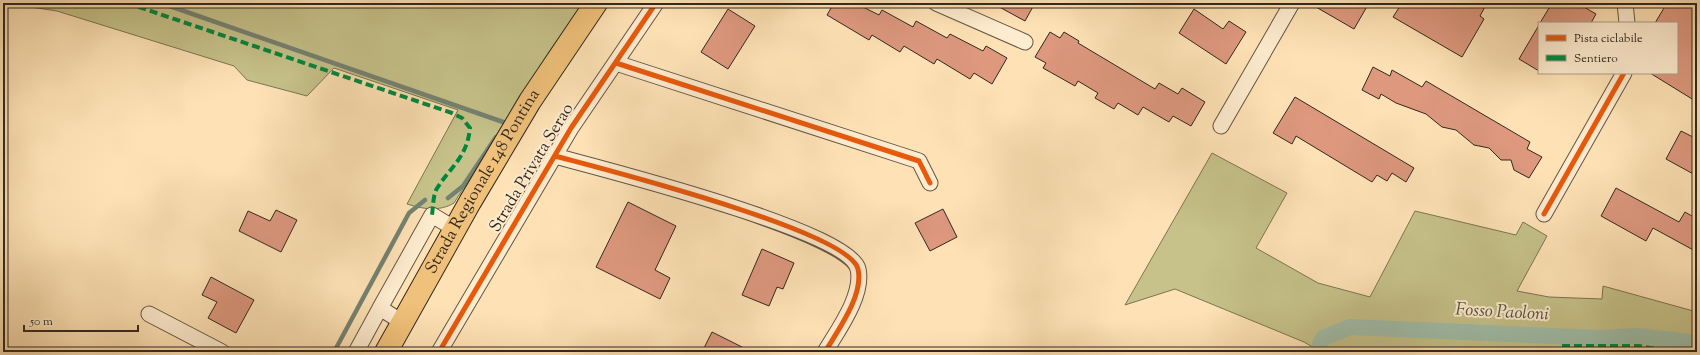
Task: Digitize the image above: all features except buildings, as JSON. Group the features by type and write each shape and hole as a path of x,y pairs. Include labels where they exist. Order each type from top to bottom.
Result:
{"main road":[{"name":"Strada Regionale 148 Pontina","path":"386,352 455,229 530,101 593,7"}],"street":[{"name":"Strada Privata Serao","path":"439,352 571,128 656,3"},
{"path":"936,3 1025,42"},
{"path":"1221,126 1292,3"},
{"path":"1625,3 1627,22"},
{"path":"616,63 919,161 930,183"},
{"path":"1544,214 1623,74"},
{"path":"555,156 751,212 818,240 851,258 858,268 859,284 852,305 825,352"},
{"path":"356,352 432,215 455,229"},
{"path":"380,308 402,322"},
{"path":"149,314 222,352"}],"shaded area":[{"path":"4,3 583,3 551,49 454,203 443,208 431,209 407,204 458,110 334,68 307,96 247,80 234,66 57,11"},
{"path":"1212,153 1287,193 1256,248 1318,283 1370,297 1415,211 1516,235 1523,222 1547,236 1517,291 1549,297 1602,299 1603,286 1697,312 1697,352 1321,352 1304,342 1175,289 1125,305"}],"waterway":[{"path":"161,3 506,123"},
{"path":"448,198 463,186 496,137"},
{"path":"334,352 409,213 425,200"},
{"name":"Fosso Paoloni","path":"1317,352 1323,338 1350,327 1599,338 1638,336 1697,343"}],"marked path":[{"path":"127,3 452,113 462,118 470,128 468,138 462,155 436,190 432,215"},
{"path":"1562,346 1639,346 1675,352"}],"cycle path":[{"path":"439,352 571,128 656,3"},
{"path":"616,63 919,161 930,183"},
{"path":"1544,214 1623,74"},
{"path":"555,156 620,173 720,203 770,220 813,237 844,254 858,269 859,279 857,290 849,312 825,352"}]}
